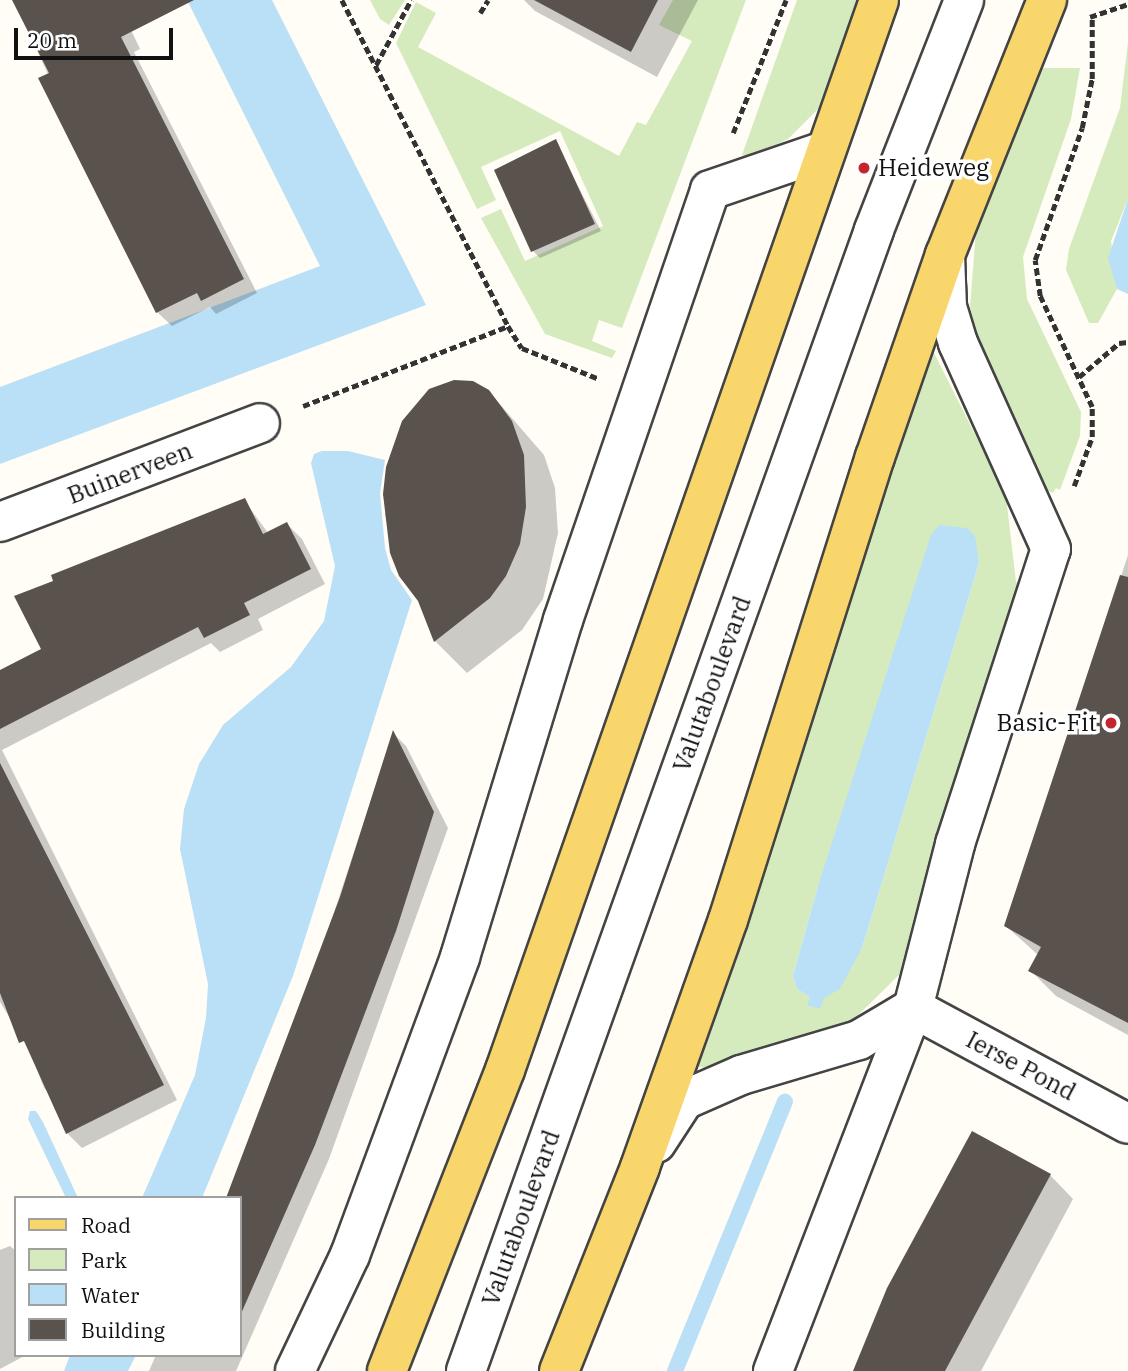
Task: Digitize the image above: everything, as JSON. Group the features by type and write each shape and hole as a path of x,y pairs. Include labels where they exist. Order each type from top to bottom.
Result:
{"main road":[{"path":"387,1371 505,1070 879,0"},
{"path":"559,1371 640,1167 728,920 874,457 945,255 1047,0"}],"street":[{"name":"Valutaboulevard","path":"466,1371 874,230 964,0"},
{"path":"295,1371 350,1255 460,957 563,620 710,190 824,151"},
{"path":"773,1371 913,1008 955,844 1051,549 958,344 947,306 945,255"},
{"name":"Buinerveen","path":"0,522 260,424"},
{"path":"640,1167 684,1100 741,1075 859,1040 913,1008"},
{"name":"Ierse Pond","path":"913,1008 1128,1124"}],"path":[{"path":"342,0 508,326 522,348 639,393"},
{"path":"375,66 411,0"},
{"path":"481,13 488,0"},
{"path":"710,190 786,0"},
{"path":"1051,549 1095,422 1079,377 1040,296 1035,260 1082,128 1092,79 1092,16"},
{"path":"260,424 508,326"},
{"path":"1079,377 1119,343 1128,342"}],"green space":[{"path":"370,0 405,0 389,25 380,19"},
{"path":"673,0 746,0 622,328 599,320 592,341 616,351 612,358 545,334 481,218 501,209 525,261 603,226 560,131 481,167 496,200 477,209 396,43 416,2 436,13 418,47 619,156 637,122 646,125 692,41 659,25"},
{"path":"797,0 865,0 818,109 788,139 750,157 742,155"},
{"path":"1128,42 1128,199 1111,241 1117,289 1098,323 1089,323 1066,270 1069,249 1120,108"},
{"path":"1036,68 1080,68 1071,119 1023,257 1027,299 1081,412 1080,436 1060,490 1056,488 1053,493 1048,491 980,353 970,307 977,218"},
{"path":"930,345 1006,496 1016,582 1022,587 900,974 844,1029 717,1069 699,1067 695,1060","holes":["979,563 862,948 823,998 810,997 797,989 793,976 818,886"]}],"water":[{"path":"187,0 272,0 426,305 0,464 0,387 320,266"},
{"path":"1128,199 1128,294 1117,289 1108,258"},
{"path":"322,451 348,451 385,460 380,493 385,548 391,570 412,600 293,976 203,1196 143,1196 195,1075 206,1018 208,984 180,849 184,809 199,764 223,725 291,667 324,621 335,566 311,463 314,454"},
{"path":"939,525 967,528 975,536 979,563 862,948 840,989 824,998 820,1009 807,1005 810,997 797,989 793,976 818,886 931,535"},
{"path":"30,1111 36,1111 77,1196 65,1196 28,1119"},
{"path":"69,1357 135,1357 128,1371 64,1371"}],"building":[{"path":"12,0 194,0 121,37 244,279 201,301 197,293 156,313 38,78 49,73"},
{"path":"534,0 658,0 631,52"},
{"path":"556,139 595,224 531,252 494,170"},
{"path":"454,380 473,381 489,390 512,421 524,455 526,507 520,544 506,576 490,598 434,642 418,601 399,576 390,553 383,494 386,467 402,421 429,389"},
{"path":"245,498 263,534 287,522 311,569 244,603 250,615 204,638 198,627 0,729 0,670 41,649 14,596 53,581 51,575"},
{"path":"1120,575 1128,577 1128,1023 1028,971 1041,947 1004,926"},
{"path":"393,730 434,812 396,931 315,1145 242,1311 242,1196 227,1196 340,897"},
{"path":"0,763 164,1085 66,1134 24,1041 19,1043 0,993"},
{"path":"972,1131 1051,1174 945,1371 853,1371 887,1288"}],"waterway":[{"path":"675,1371 785,1102"}],"place":[{"name":"Heideweg","path":"864,168"},
{"name":"Basic-Fit","path":"1111,723"}]}
